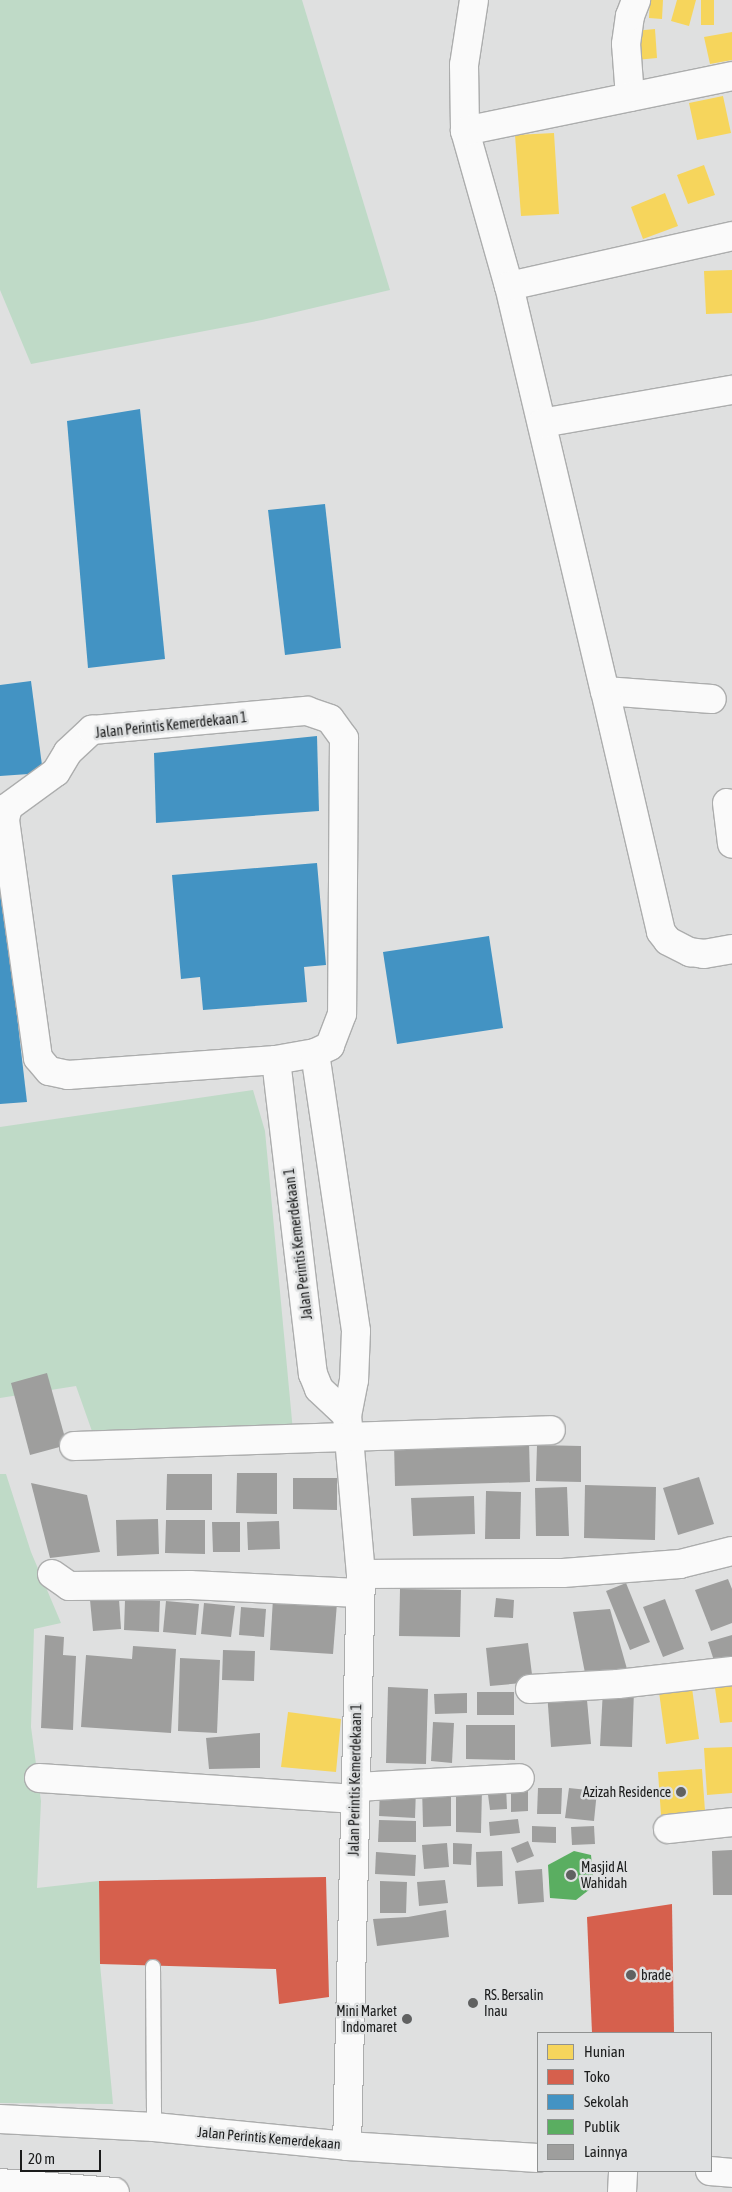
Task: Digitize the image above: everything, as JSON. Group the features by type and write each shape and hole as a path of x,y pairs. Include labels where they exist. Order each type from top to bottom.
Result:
{"main road":[{"path":"474,0 464,65 465,131 509,286 661,932 668,941 690,952 704,954 732,949"},
{"path":"630,97 626,44 630,16 636,0"},
{"path":"465,131 732,76"},
{"path":"509,286 732,236"},
{"path":"542,423 732,390"},
{"path":"605,691 712,699"},
{"name":"Jalan Perintis Kemerdekaan 1","path":"307,712 322,714 340,730 344,738 342,1014 330,1046 315,1054 276,1060 62,1075 49,1071 38,1058 5,819 14,802 50,779 68,752 92,730 307,712"},
{"path":"727,804 732,844"},
{"name":"Jalan Perintis Kemerdekaan 1","path":"315,1054 356,1331 354,1380 348,1426 360,1584 347,2146"},
{"name":"Jalan Perintis Kemerdekaan 1","path":"276,1060 313,1374 319,1389 348,1426"},
{"path":"74,1446 348,1426 551,1430"},
{"path":"52,1574 69,1586 360,1584 563,1573 680,1564 732,1550"},
{"path":"530,1689 618,1684 732,1671"},
{"path":"39,1778 356,1793 520,1778"},
{"path":"668,1829 732,1822"},
{"name":"Jalan Perintis Kemerdekaan","path":"0,2119 154,2128 347,2146 537,2158"},
{"path":"712,2171 732,2172"},
{"path":"622,2192 623,2172"},
{"path":"0,2183 115,2192"}],"lane":[{"path":"153,1966 154,2128"}],"green space":[{"path":"0,0 302,0 390,290 262,320 31,364 0,290"},
{"path":"253,1090 265,1131 294,1442 99,1451 76,1386 0,1398 0,1127"},
{"path":"0,1474 6,1474 31,1552 61,1623 34,1629 31,1727 41,1801 37,1888 99,1881 100,1964 113,2104 0,2103"}],"building: Hunian":[{"path":"650,0 663,0 662,19 649,18"},
{"path":"677,0 696,0 689,26 671,21"},
{"path":"701,0 714,0 714,25 701,25"},
{"path":"655,29 657,58 636,60 634,31"},
{"path":"732,32 732,60 710,64 704,37"},
{"path":"723,96 731,133 697,140 689,103"},
{"path":"554,133 559,214 521,216 515,135"},
{"path":"704,165 715,195 688,204 677,175"},
{"path":"665,193 678,226 643,239 631,207"},
{"path":"732,270 732,313 706,314 704,271"},
{"path":"732,1679 732,1722 720,1723 714,1681"},
{"name":"Azizah Residence","path":"692,1688 699,1739 666,1744 659,1692"},
{"path":"288,1712 341,1719 336,1772 281,1767"},
{"name":"Azizah Residence","path":"732,1747 732,1793 707,1795 704,1748"},
{"name":"Azizah Residence","path":"702,1769 705,1811 661,1815 658,1772"}],"building: Toko":[{"path":"326,1877 329,1997 279,2004 276,1969 100,1964 99,1881"},
{"name":"brade","path":"672,1904 674,2032 592,2032 587,1917"}],"building: Sekolah":[{"path":"140,409 165,659 88,668 67,421"},
{"path":"325,504 341,648 285,655 268,510"},
{"path":"31,681 43,773 0,776 0,685"},
{"path":"317,736 319,811 156,823 154,753"},
{"path":"317,863 326,965 304,967 307,1002 203,1010 200,977 181,979 172,875"},
{"path":"0,870 27,1102 0,1104"},
{"path":"489,936 503,1028 397,1044 383,952"}],"building: Publik":[{"name":"Masjid Al Wahidah","path":"574,1851 591,1855 594,1886 576,1900 550,1898 548,1865"}],"building: Lainnya":[{"path":"47,1373 67,1445 30,1455 11,1383"},
{"path":"529,1440 530,1482 395,1486 394,1443"},
{"path":"537,1445 581,1446 581,1482 536,1481"},
{"path":"237,1473 277,1473 277,1514 236,1513"},
{"path":"167,1474 212,1474 212,1510 166,1510"},
{"path":"699,1477 714,1524 678,1535 663,1488"},
{"path":"293,1478 337,1478 337,1510 293,1509"},
{"path":"31,1483 87,1495 100,1552 50,1558"},
{"path":"585,1485 656,1487 655,1540 584,1538"},
{"path":"567,1487 569,1536 536,1536 535,1488"},
{"path":"486,1491 521,1492 520,1539 485,1539"},
{"path":"474,1496 475,1534 413,1536 411,1498"},
{"path":"158,1519 159,1554 117,1556 116,1520"},
{"path":"166,1520 205,1520 205,1554 165,1553"},
{"path":"279,1521 280,1549 248,1550 247,1522"},
{"path":"212,1522 240,1522 240,1552 213,1552"},
{"path":"728,1579 732,1589 732,1623 711,1631 695,1590"},
{"path":"626,1583 650,1642 630,1650 606,1591"},
{"path":"400,1589 461,1590 460,1637 399,1636"},
{"path":"273,1598 337,1603 333,1654 270,1650"},
{"path":"496,1598 514,1600 513,1618 494,1617"},
{"path":"119,1599 121,1629 93,1631 90,1600"},
{"path":"665,1599 684,1649 663,1657 643,1607"},
{"path":"125,1600 160,1601 159,1632 124,1630"},
{"path":"166,1601 199,1604 196,1635 163,1632"},
{"path":"204,1603 235,1606 231,1637 201,1634"},
{"path":"241,1607 266,1609 264,1637 239,1635"},
{"path":"610,1609 629,1676 586,1678 573,1612"},
{"path":"45,1635 64,1637 63,1655 76,1656 73,1730 41,1728"},
{"path":"732,1635 732,1662 716,1667 708,1642"},
{"path":"528,1643 533,1682 490,1686 486,1648"},
{"path":"133,1646 176,1649 171,1733 81,1727 86,1655 132,1659"},
{"path":"223,1650 255,1651 254,1681 222,1680"},
{"path":"180,1658 220,1660 217,1733 178,1731"},
{"path":"388,1687 428,1689 426,1764 386,1763"},
{"path":"586,1689 591,1744 551,1747 547,1692"},
{"path":"603,1689 634,1691 632,1747 600,1746"},
{"path":"477,1692 514,1692 514,1715 477,1715"},
{"path":"467,1693 467,1713 435,1714 434,1694"},
{"path":"433,1722 454,1723 452,1763 431,1761"},
{"path":"466,1725 515,1725 515,1760 466,1759"},
{"path":"260,1733 260,1768 209,1769 206,1738"},
{"path":"511,1784 528,1784 528,1811 511,1812"},
{"path":"422,1786 451,1786 451,1826 423,1827"},
{"path":"506,1786 507,1809 490,1810 487,1787"},
{"path":"456,1787 482,1788 481,1833 456,1832"},
{"path":"380,1788 416,1789 415,1818 379,1816"},
{"path":"538,1788 562,1788 561,1814 537,1814"},
{"path":"569,1788 597,1791 594,1821 565,1818"},
{"path":"518,1819 520,1833 490,1836 489,1822"},
{"path":"379,1820 416,1821 416,1842 378,1842"},
{"path":"532,1826 556,1827 556,1843 532,1842"},
{"path":"594,1826 595,1844 572,1845 571,1827"},
{"path":"528,1841 534,1856 517,1863 511,1848"},
{"path":"447,1843 449,1867 424,1869 422,1845"},
{"path":"453,1843 472,1844 471,1865 453,1864"},
{"path":"732,1850 732,1895 713,1895 712,1851"},
{"path":"502,1851 503,1886 477,1887 476,1852"},
{"path":"376,1852 416,1855 415,1876 375,1874"},
{"path":"542,1869 544,1902 518,1904 515,1871"},
{"path":"445,1880 448,1903 419,1906 417,1882"},
{"path":"380,1881 407,1882 406,1913 380,1913"},
{"path":"446,1910 449,1937 377,1946 373,1919 408,1917"}],"place":[{"name":"Azizah Residence","path":"681,1792"},
{"name":"Masjid Al Wahidah","path":"571,1875"},
{"name":"brade","path":"631,1975"},
{"name":"RS. Bersalin Inau","path":"473,2003"},
{"name":"Mini Market Indomaret","path":"407,2019"}]}
